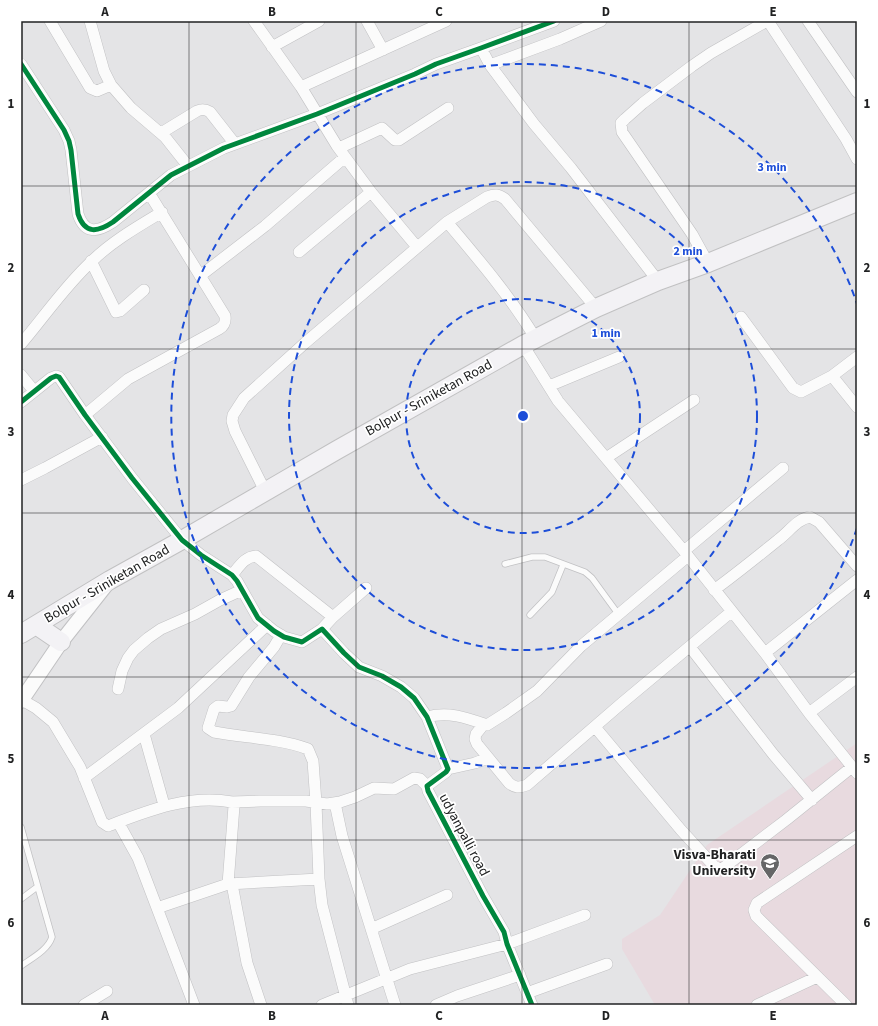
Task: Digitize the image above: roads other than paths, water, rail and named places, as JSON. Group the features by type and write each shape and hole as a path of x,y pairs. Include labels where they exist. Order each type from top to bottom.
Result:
{"main road":[{"name":"Bolpur - Sriniketan Road","path":"28,629 265,491 529,342 596,308 658,281 708,263 857,202"},
{"path":"28,629 61,642"}],"street":[{"path":"50,21 90,88 97,91 111,85"},
{"path":"90,21 104,71 111,85 131,108 161,133 188,166"},
{"path":"254,21 301,87 316,114 342,152 371,192 417,248"},
{"path":"272,47 320,21"},
{"path":"367,21 383,50"},
{"path":"301,87 446,21"},
{"path":"486,57 554,21"},
{"path":"21,66 64,130 72,150 78,214 80,220 89,229 96,230 113,222 171,175 235,144 316,114 436,64 486,57 560,39 598,21"},
{"path":"708,263 692,234 622,132 621,123 643,103 692,66 711,53 767,21 842,132 857,159"},
{"path":"808,21 857,92"},
{"path":"486,57 534,124 571,168 658,281"},
{"path":"200,276 265,226 342,152 382,128 396,140 399,140 448,108"},
{"path":"161,133 202,109 210,112 235,144"},
{"path":"299,252 371,192"},
{"path":"85,415 128,379 223,326 226,321 225,316 149,193"},
{"path":"265,491 235,431 232,421 236,409 244,398 305,343 447,222 488,197 499,195 504,199 596,308"},
{"path":"21,344 78,274 91,261 124,236 162,212"},
{"path":"113,222 124,236"},
{"path":"447,222 518,309 529,342 549,386 558,401 686,554 765,653 855,770 812,800 720,869 714,866 681,830 594,727"},
{"path":"91,261 116,312 120,311 144,290"},
{"path":"742,317 793,388 801,392 832,376 857,357"},
{"path":"549,386 618,357"},
{"path":"21,375 34,390"},
{"path":"21,402 34,390 51,378 56,376 59,377 132,478 182,540 232,576 242,590 255,614 281,635 295,641 302,642 322,629 333,617 366,588"},
{"path":"832,376 857,407"},
{"path":"606,458 694,400"},
{"path":"21,480 102,437"},
{"path":"427,717 437,714 456,715 488,725 497,719 537,691 580,646 619,615 783,468"},
{"path":"714,590 779,540 804,518 810,517 819,522 857,566"},
{"path":"232,576 246,559 251,556 256,556 333,617"},
{"path":"110,580 61,642 21,700 36,708 53,722 80,767 102,822 108,826 164,805 204,800 232,802 260,800 306,801 327,804 355,797 374,788 379,787 394,789 414,778 420,779 427,786"},
{"path":"765,653 857,580"},
{"path":"118,689 122,671 128,658 134,650 148,638 166,627 242,590"},
{"path":"484,724 476,734 475,739 488,758 514,787 527,785 731,612"},
{"path":"84,778 178,708 267,625"},
{"path":"322,629 359,667 382,676 405,690 414,698 427,717 448,769 475,763 488,758"},
{"path":"281,635 274,647 249,677 231,706 218,706 214,709 208,728 214,732 279,742 308,749 312,761 316,803 319,879 322,905 346,1000"},
{"path":"690,647 773,754 812,800"},
{"path":"809,712 857,677"},
{"path":"144,734 164,805"},
{"name":"udyanpalli road","path":"448,769 427,786 428,791 504,932 507,944 532,1005"},
{"path":"232,802 234,806 230,884 247,963 261,1005"},
{"path":"335,803 342,836 395,1005"},
{"path":"118,822 138,858 194,1005"},
{"path":"846,1005 756,916 754,910 757,903 772,892 857,836"},
{"path":"157,908 230,884 319,879"},
{"path":"371,929 447,895"},
{"path":"322,1005 346,1000 410,969 507,944 585,915"},
{"path":"527,993 607,964"},
{"path":"436,1005 457,996 520,975"},
{"path":"757,1005 817,977"},
{"path":"84,1005 107,991"}],"lane":[{"path":"505,564 532,557 545,558 585,572 592,578 619,615"},
{"path":"530,615 552,592 563,565"},
{"path":"21,827 52,937 45,949 21,966"},
{"path":"21,899 37,887"}],"place":[{"name":"Visva-Bharati University","path":"770,880"}]}
